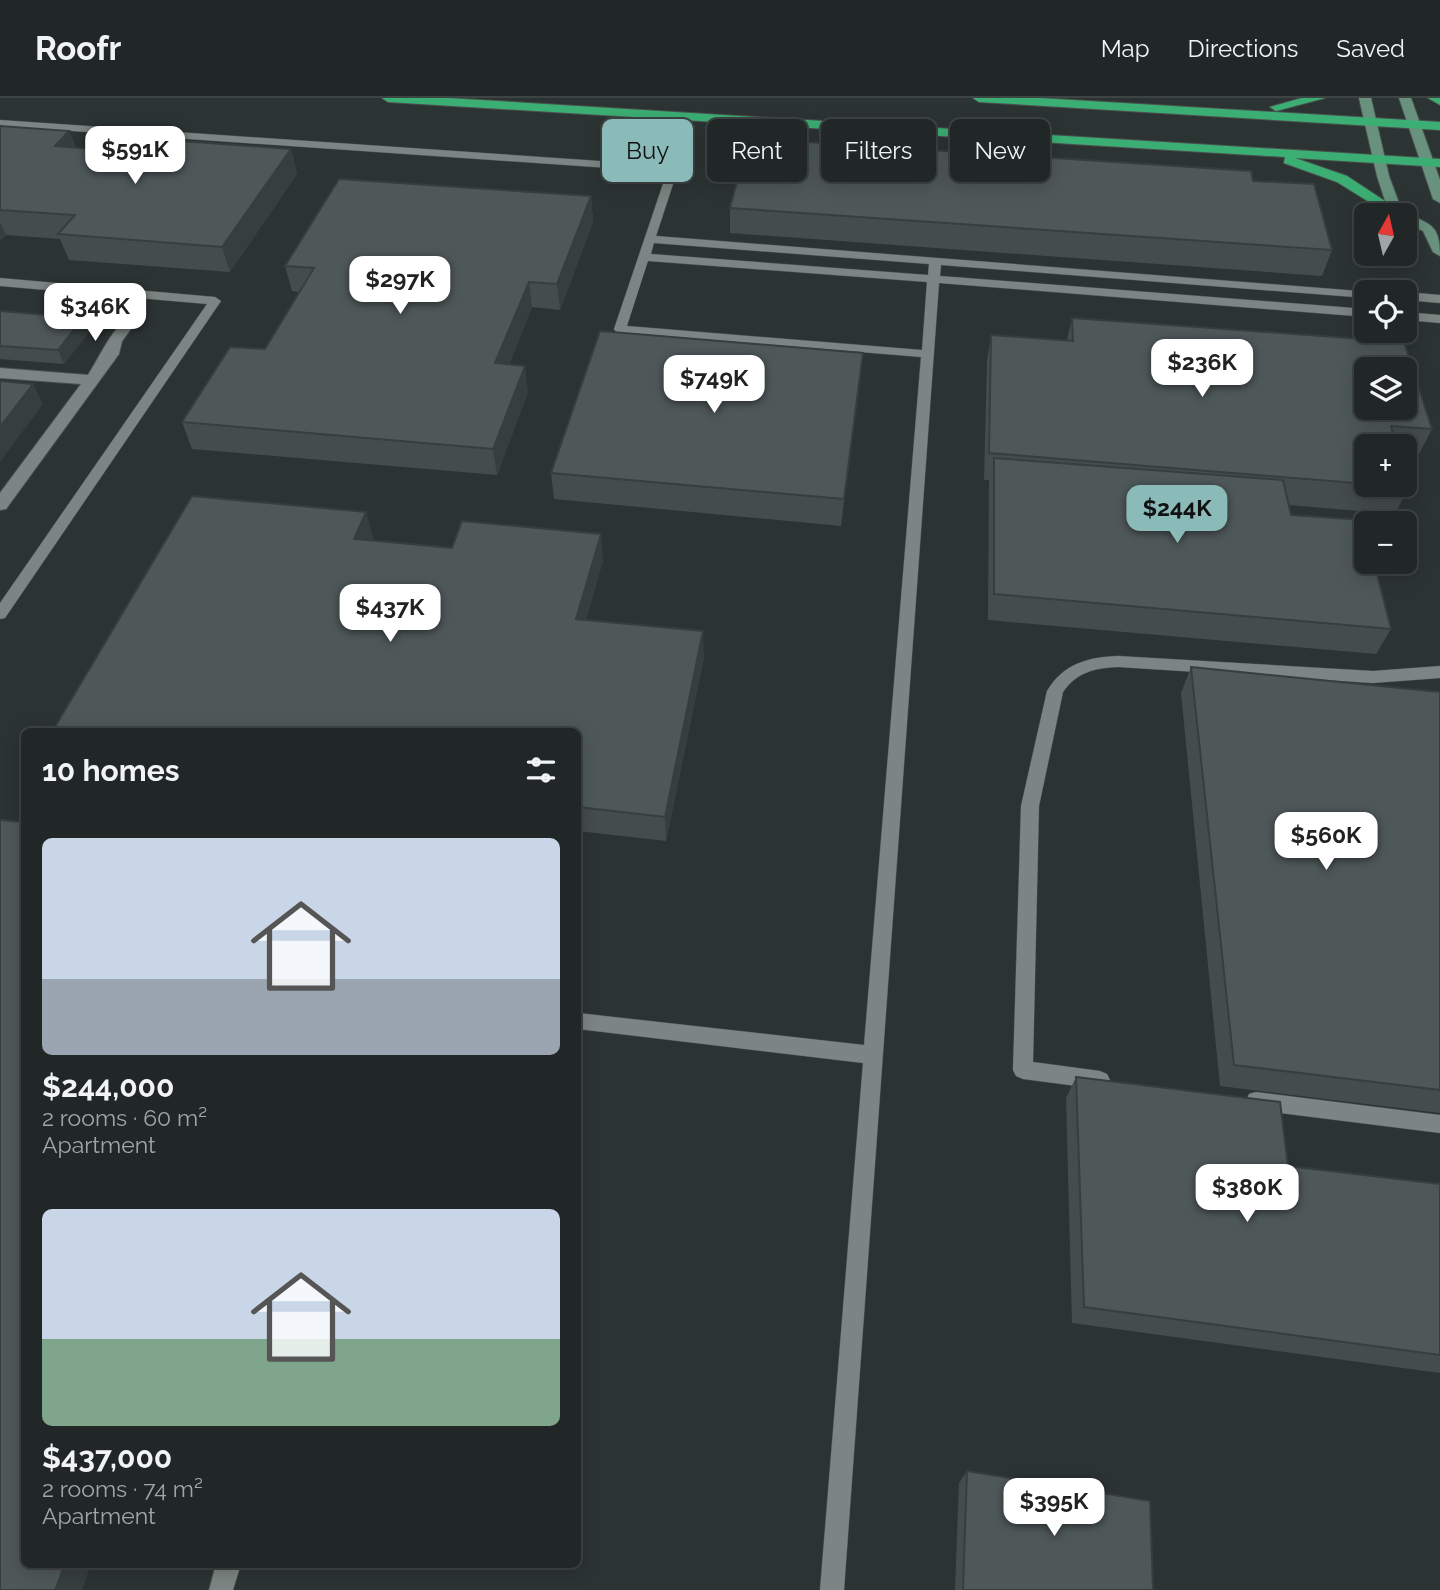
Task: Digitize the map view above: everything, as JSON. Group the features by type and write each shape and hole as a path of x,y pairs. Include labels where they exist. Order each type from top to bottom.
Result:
{"highway":[{"path":"388,98 1433,162"},
{"path":"979,98 1440,126"},
{"path":"1236,114 1319,98"},
{"path":"1434,98 1440,101"},
{"path":"1270,153 1342,179 1381,203"}],"main road":[{"path":"1365,98 1380,159 1396,203"},
{"path":"1405,98 1414,124 1433,162 1440,199"},
{"path":"1418,220 1435,225 1440,252"}],"street":[{"path":"0,505 91,380 127,325"},
{"path":"0,373 91,380"}],"lane":[{"path":"0,123 673,169 620,329 928,354"},
{"path":"650,239 1354,312"},
{"path":"645,257 1354,293"},
{"path":"832,1590 934,270"},
{"path":"0,282 215,301 0,614"},
{"path":"1417,297 1440,299"},
{"path":"1417,317 1440,318"},
{"path":"1118,1083 1023,1070 1030,806 1055,691 1064,676 1097,661 1373,677 1440,672"},
{"path":"581,1021 874,1055"},
{"path":"1239,1098 1440,1124"},
{"path":"220,1590 228,1568"}],"building":[{"path":"0,126 69,131 55,146 127,152 139,138 291,149 222,247 58,234 75,215 0,210"},
{"path":"807,142 821,143 821,182 936,182 936,150 950,151 950,182 1050,182 1050,158 1251,171 1253,181 1314,184 1332,250 730,208 737,182 807,182"},
{"path":"339,179 591,196 557,284 529,282 495,363 525,366 493,449 182,422 230,347 265,349 314,268 285,266"},
{"path":"0,311 83,318 58,350 0,346"},
{"path":"1072,318 1354,338 1354,343 1404,343 1409,357 1354,357 1354,420 1417,420 1417,382 1432,429 1391,426 1393,434 1354,434 1354,483 989,453 991,335 1073,341"},
{"path":"600,331 863,353 844,499 551,473"},
{"path":"0,381 33,384 0,427"},
{"path":"994,458 1283,480 1291,515 1354,519 1354,574 1377,574 1391,629 994,594"},
{"path":"192,496 366,512 354,539 452,548 462,521 601,534 576,619 703,631 665,817 581,807 581,728 54,728"},
{"path":"1191,667 1440,692 1440,1090 1234,1065"},
{"path":"0,820 21,822 21,1568 63,1568 55,1590 0,1590"},
{"path":"1076,1077 1280,1102 1288,1166 1440,1184 1440,1355 1084,1307"},
{"path":"967,1471 1150,1501 1153,1590 963,1590"}]}
